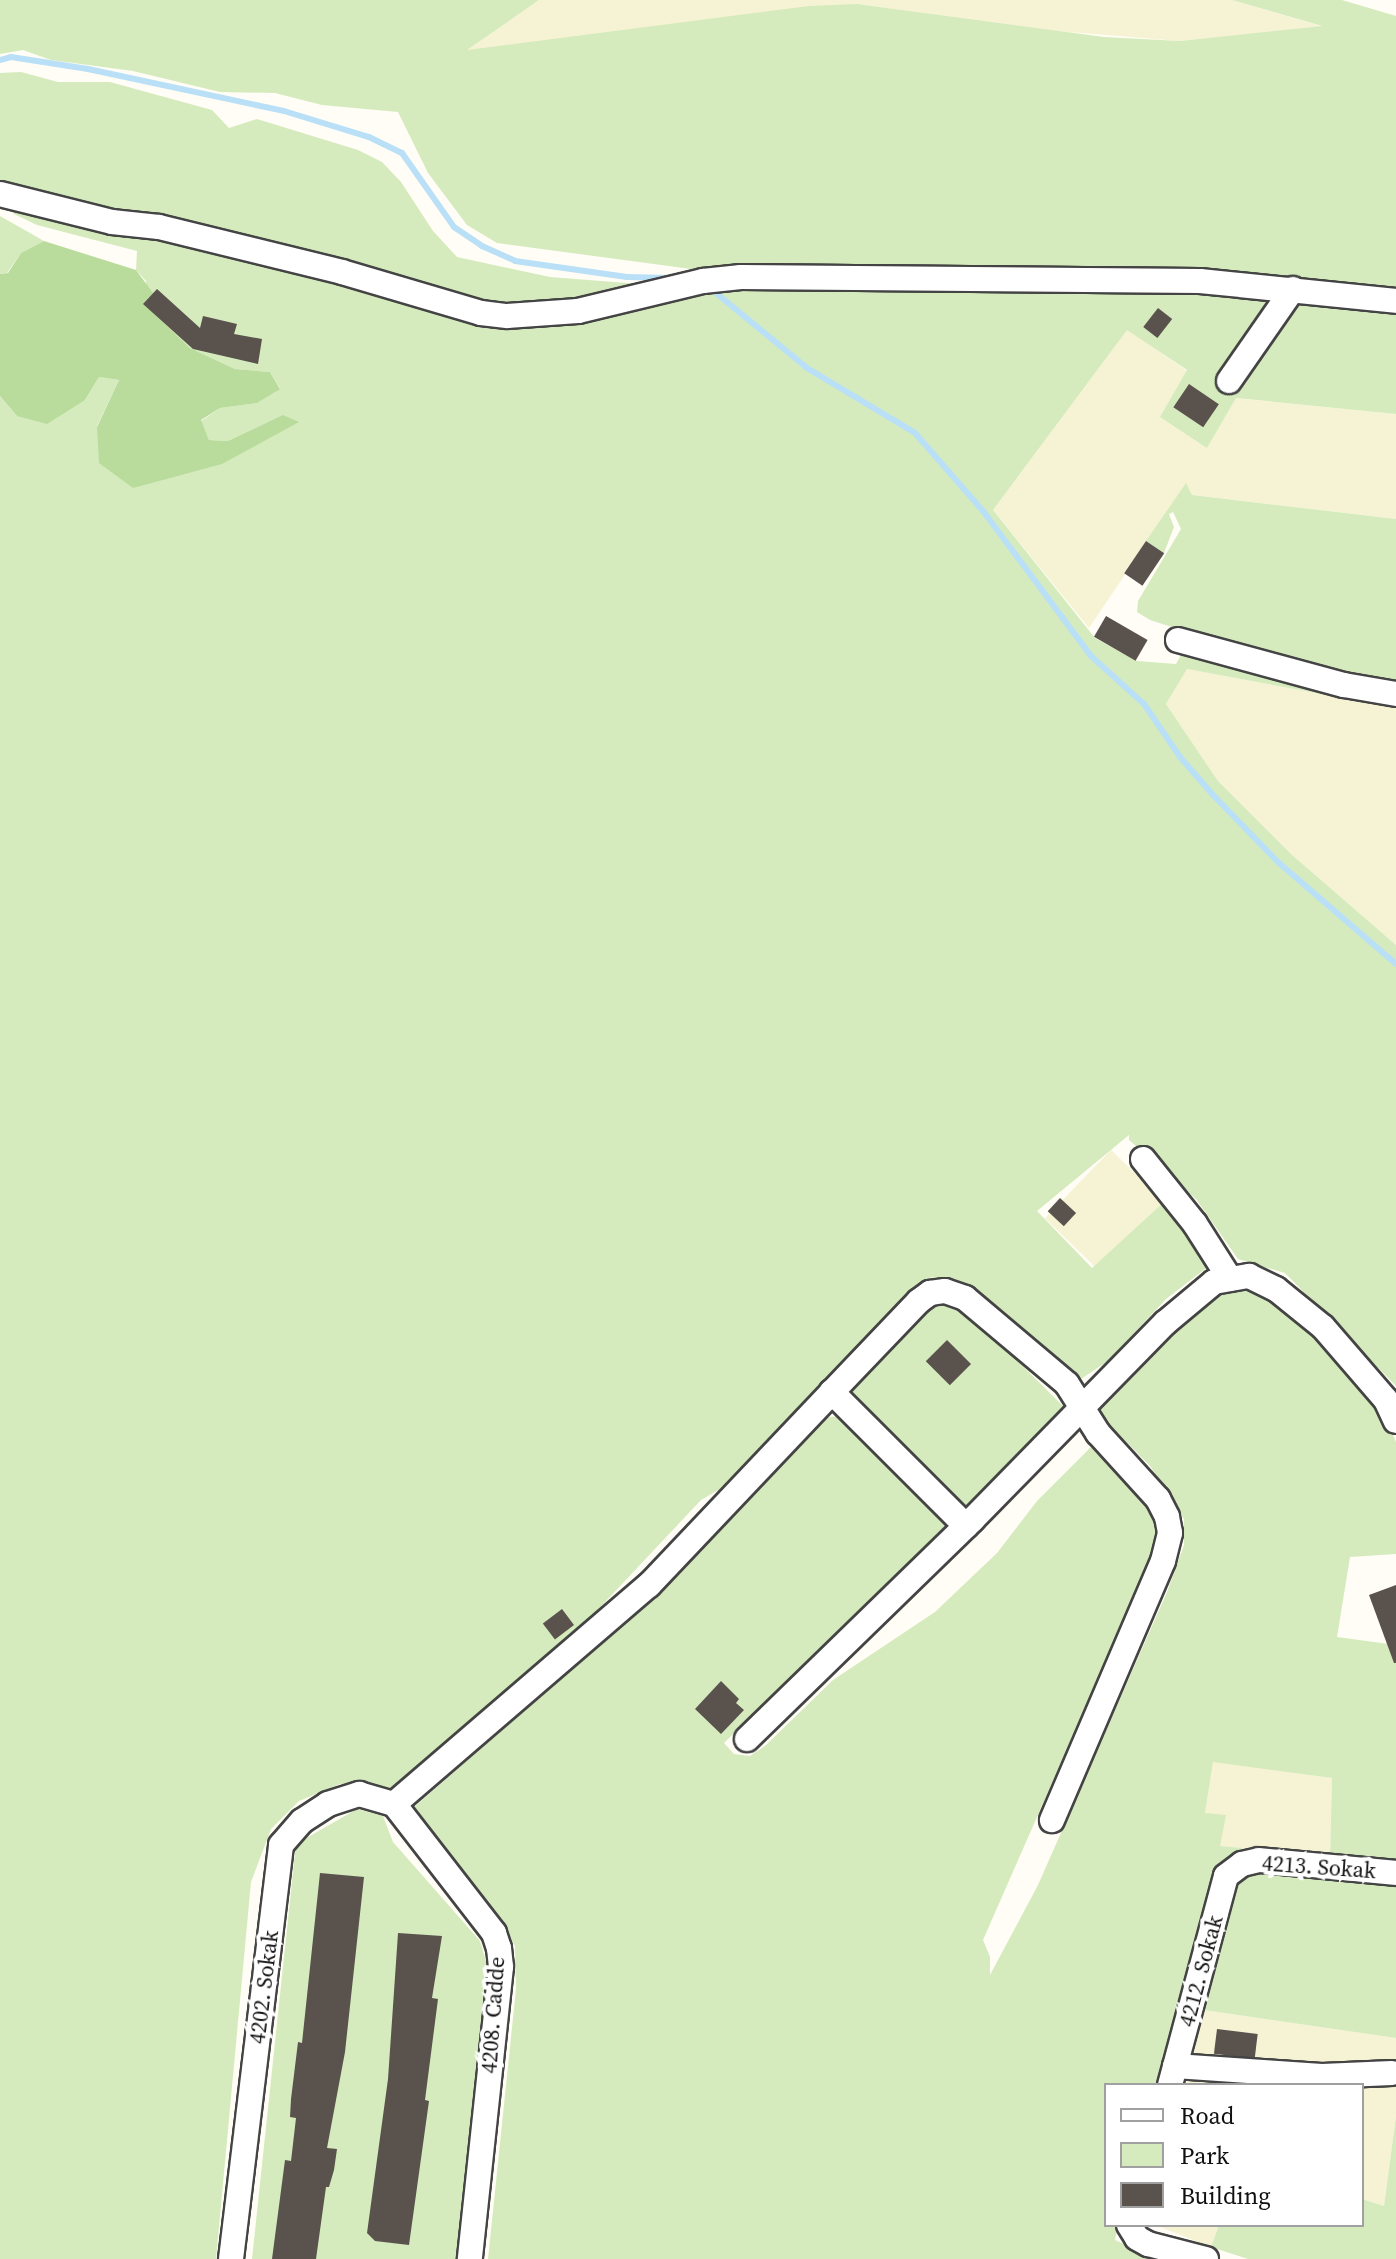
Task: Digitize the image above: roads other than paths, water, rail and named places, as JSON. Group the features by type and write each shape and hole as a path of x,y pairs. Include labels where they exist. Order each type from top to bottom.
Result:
{"street":[{"path":"0,194 342,272 481,313 507,316 551,315 703,281 741,277 1200,281 1396,301"},
{"path":"1229,381 1293,289"},
{"path":"1178,640 1344,685 1396,694"},
{"path":"1143,1159 1195,1224 1230,1279"},
{"path":"747,1739 966,1526 1165,1323 1214,1282 1249,1276 1276,1289 1323,1327 1386,1400 1396,1421"},
{"path":"394,1804 649,1585 919,1301 930,1293 945,1291 965,1298 1067,1384 1098,1433 1158,1499 1170,1533 1163,1561 1052,1820"},
{"path":"832,1392 966,1526"},
{"name":"4202. Sokak","path":"231,2259 281,1845 302,1821 328,1804 359,1794 394,1804"},
{"name":"4208. Cadde","path":"394,1804 494,1933 499,1948 501,1967 470,2259"},
{"name":"4213. Sokak","path":"1242,1864 1259,1860 1396,1873"},
{"name":"4212. Sokak","path":"1173,2076 1226,1876 1242,1864"},
{"path":"1173,2076 1392,2073"},
{"path":"1130,2227 1137,2238 1148,2244 1206,2259"}],"waterway":[{"path":"0,60 11,57 88,69 284,111 369,137 402,153 454,227 482,246 515,261 627,277 671,278"},
{"path":"716,293 807,368 915,433 983,511 1091,656 1144,704 1180,757 1213,795 1279,863 1396,964"}]}
